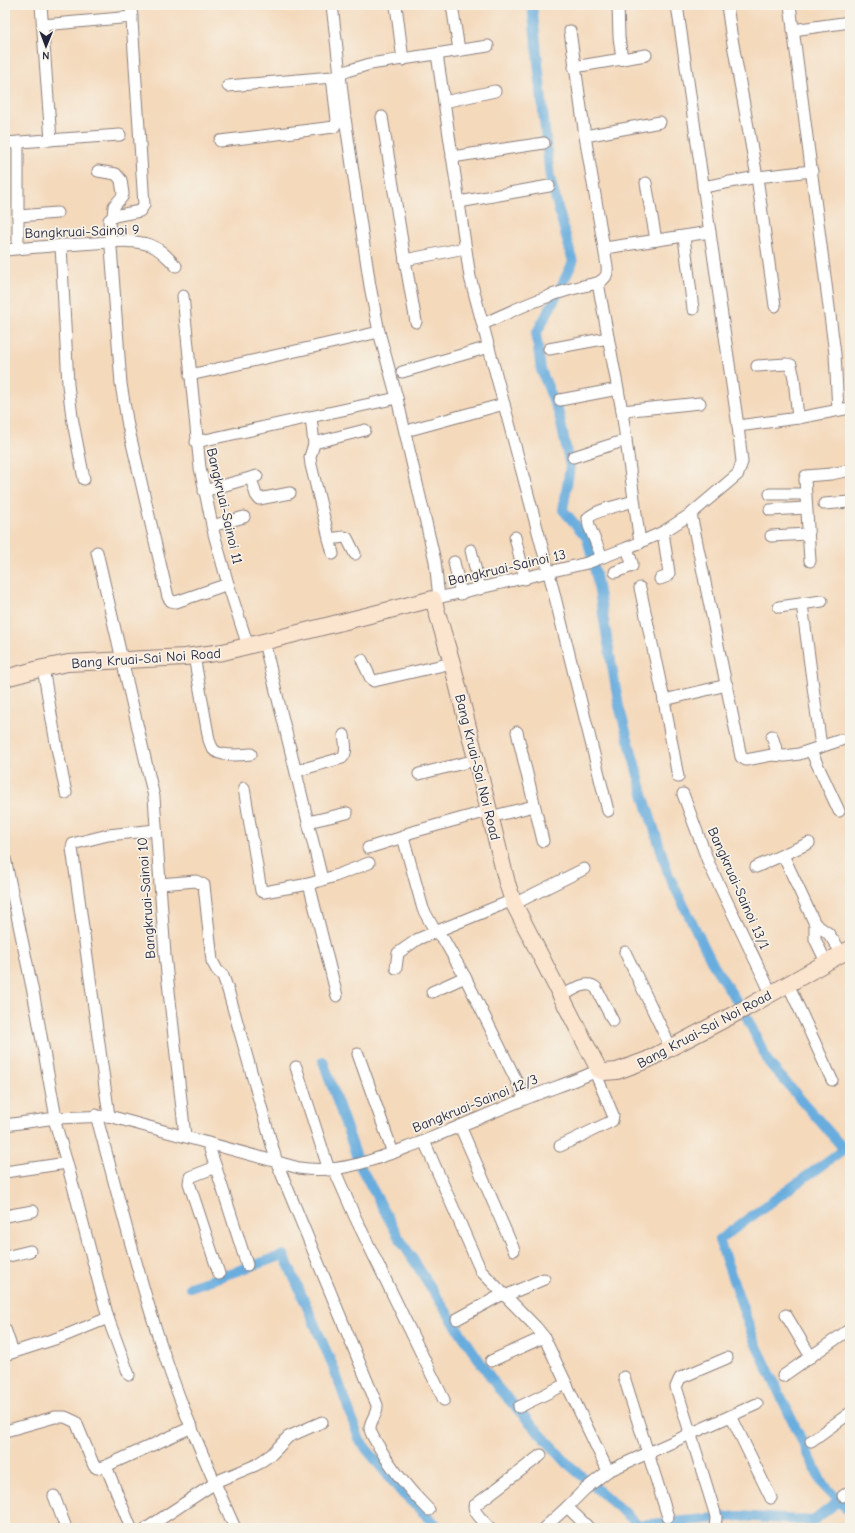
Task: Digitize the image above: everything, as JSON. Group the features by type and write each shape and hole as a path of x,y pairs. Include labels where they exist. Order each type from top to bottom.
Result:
{"main road":[{"name":"Bang Kruai-Sai Noi Road","path":"5,678 68,663 194,656 223,652 441,598 452,663 507,883 514,902 562,996 597,1071 609,1072 627,1068 671,1048 739,1012 846,951"}],"street":[{"path":"41,5 52,140"},
{"path":"112,217 140,211 144,205 131,5"},
{"path":"332,5 345,118 370,286 379,332 397,398 435,561 441,598"},
{"path":"396,5 403,60"},
{"path":"452,5 459,50"},
{"path":"618,5 619,37 622,59"},
{"name":"Bangkruai-Sainoi 13","path":"441,598 549,573 595,560 640,543 663,532 691,514 738,474 742,462 738,426 677,5"},
{"path":"727,5 757,177 775,306"},
{"path":"790,5 835,354 838,410"},
{"path":"43,25 132,17"},
{"path":"793,30 850,22"},
{"path":"483,324 527,304 556,293 598,283 606,278 608,273 574,67 570,31"},
{"path":"228,86 341,73 370,64 488,46"},
{"path":"437,54 470,277 549,573 608,811"},
{"path":"574,67 646,55"},
{"path":"220,141 334,127 337,120 341,73"},
{"path":"444,102 495,91"},
{"path":"382,117 416,322"},
{"path":"585,136 660,122"},
{"path":"5,142 120,136"},
{"path":"18,142 18,248"},
{"path":"452,157 544,143"},
{"path":"98,171 116,174 121,180 123,194 114,206 112,217 109,220 121,384 126,419 168,597 173,602 176,602 228,584"},
{"path":"703,187 757,177 812,171"},
{"path":"646,183 656,240"},
{"path":"459,202 550,186"},
{"path":"18,216 57,213"},
{"path":"605,248 710,232"},
{"path":"684,237 693,309"},
{"name":"Bangkruai-Sainoi 9","path":"5,250 111,242 149,245 161,251 176,266"},
{"path":"61,245 68,385 72,417 84,479"},
{"path":"405,260 465,248"},
{"path":"598,283 622,411 640,543"},
{"name":"Bangkruai-Sainoi 11","path":"183,296 196,442 204,491 212,526 228,584 256,644 296,771 322,879"},
{"path":"190,375 379,332"},
{"path":"549,349 608,338"},
{"path":"402,372 488,347"},
{"path":"757,366 791,365 794,378 798,418"},
{"path":"560,400 618,389"},
{"path":"196,442 397,398"},
{"path":"413,429 504,404"},
{"path":"622,411 700,404"},
{"path":"738,426 798,418 850,408"},
{"path":"310,417 314,443 310,457 311,465 332,554"},
{"path":"314,443 365,430"},
{"path":"573,457 626,440"},
{"path":"810,561 805,479 807,475 822,475 850,470"},
{"path":"204,491 254,477 256,495 259,499 290,493"},
{"path":"770,494 805,494"},
{"path":"595,560 588,518 599,512 634,501"},
{"path":"824,504 850,502"},
{"path":"770,510 806,508"},
{"path":"691,514 742,757 746,760 765,756 792,756 841,740"},
{"path":"212,526 244,517"},
{"path":"660,579 668,576 669,573 663,532"},
{"path":"771,536 808,534"},
{"path":"515,537 525,579"},
{"path":"329,539 347,538 355,554"},
{"path":"615,572 632,566 627,548"},
{"path":"471,550 480,589"},
{"name":"Bangkruai-Sainoi 10","path":"97,552 152,783 174,1042 185,1136"},
{"path":"454,562 461,594"},
{"path":"640,588 664,700 678,777"},
{"path":"779,607 822,601"},
{"path":"802,604 816,749 839,811"},
{"path":"194,656 209,740 212,748 223,754 251,754"},
{"path":"362,660 371,679 374,681 452,663"},
{"path":"43,668 66,793"},
{"path":"664,700 727,686"},
{"path":"517,732 543,841"},
{"path":"296,771 342,758 346,749 344,735"},
{"path":"772,736 778,755"},
{"path":"419,774 476,760"},
{"path":"244,788 261,891 267,892 309,884 369,863"},
{"name":"Bangkruai-Sainoi 13/1","path":"683,794 709,864 771,993"},
{"path":"368,848 403,837 409,833 489,814 534,806"},
{"path":"308,822 347,813"},
{"path":"109,1116 72,848 73,844 108,835 156,830"},
{"path":"403,837 423,909 435,931 444,940 465,977 525,1098"},
{"path":"756,867 809,843"},
{"path":"783,855 815,924 815,939 826,962"},
{"path":"5,858 34,997 55,1118 108,1318 129,1375"},
{"path":"396,968 398,954 418,939 435,931 514,902 584,869"},
{"path":"160,884 196,881 204,885 212,961 222,976 228,990 277,1163 377,1405 378,1409 370,1425 370,1429 389,1464 412,1493 429,1510"},
{"path":"309,884 337,996"},
{"path":"815,924 828,933 846,951"},
{"path":"625,952 671,1048"},
{"path":"432,992 465,977"},
{"path":"562,996 585,984 593,985 614,1021"},
{"path":"788,984 832,1080"},
{"path":"358,1054 393,1153"},
{"path":"296,1067 331,1170 444,1400"},
{"path":"560,1146 612,1121 613,1115 597,1071"},
{"name":"Bangkruai-Sainoi 12/3","path":"5,1125 55,1118 96,1115 109,1116 185,1136 277,1163 309,1170 331,1170 359,1164 393,1153 525,1098 597,1071"},
{"path":"96,1115 149,1309 163,1353 192,1427 235,1528"},
{"path":"460,1126 514,1250"},
{"path":"424,1140 481,1272 536,1327 544,1337 608,1471"},
{"path":"208,1143 247,1265"},
{"path":"5,1172 67,1163"},
{"path":"216,1167 190,1177 189,1183 219,1274"},
{"path":"5,1216 33,1211"},
{"path":"5,1257 30,1251"},
{"path":"456,1319 504,1295 544,1279"},
{"path":"786,1315 811,1356"},
{"path":"5,1329 9,1353 64,1336 108,1318"},
{"path":"783,1376 850,1330"},
{"path":"491,1361 544,1337"},
{"path":"715,1524 676,1387 680,1378 728,1358"},
{"path":"624,1377 668,1517"},
{"path":"519,1407 566,1384"},
{"path":"544,1528 584,1490 608,1471 757,1404"},
{"path":"811,1441 850,1413"},
{"path":"731,1416 771,1498"},
{"path":"9,1430 55,1417 71,1419 76,1422 94,1466 97,1468 106,1466 192,1427"},
{"path":"147,1528 215,1482 256,1466 272,1454 288,1438 322,1422"},
{"path":"490,1528 474,1510 474,1506 541,1455"},
{"path":"106,1466 131,1528"},
{"path":"54,1496 66,1528"},
{"path":"567,1507 589,1528"}],"waterway":[{"path":"532,5 550,178 573,262 536,334 541,370 559,414 570,467 563,510 587,538 596,575 619,706 644,797 669,876 714,966 745,1014 769,1063 844,1149 719,1240 754,1340 822,1483 845,1507 850,1515"},
{"path":"323,1061 360,1166 398,1236 498,1388 568,1464 639,1525 740,1516 813,1521 839,1501"},
{"path":"190,1287 284,1255 333,1366 360,1441 402,1493 440,1528"}]}
